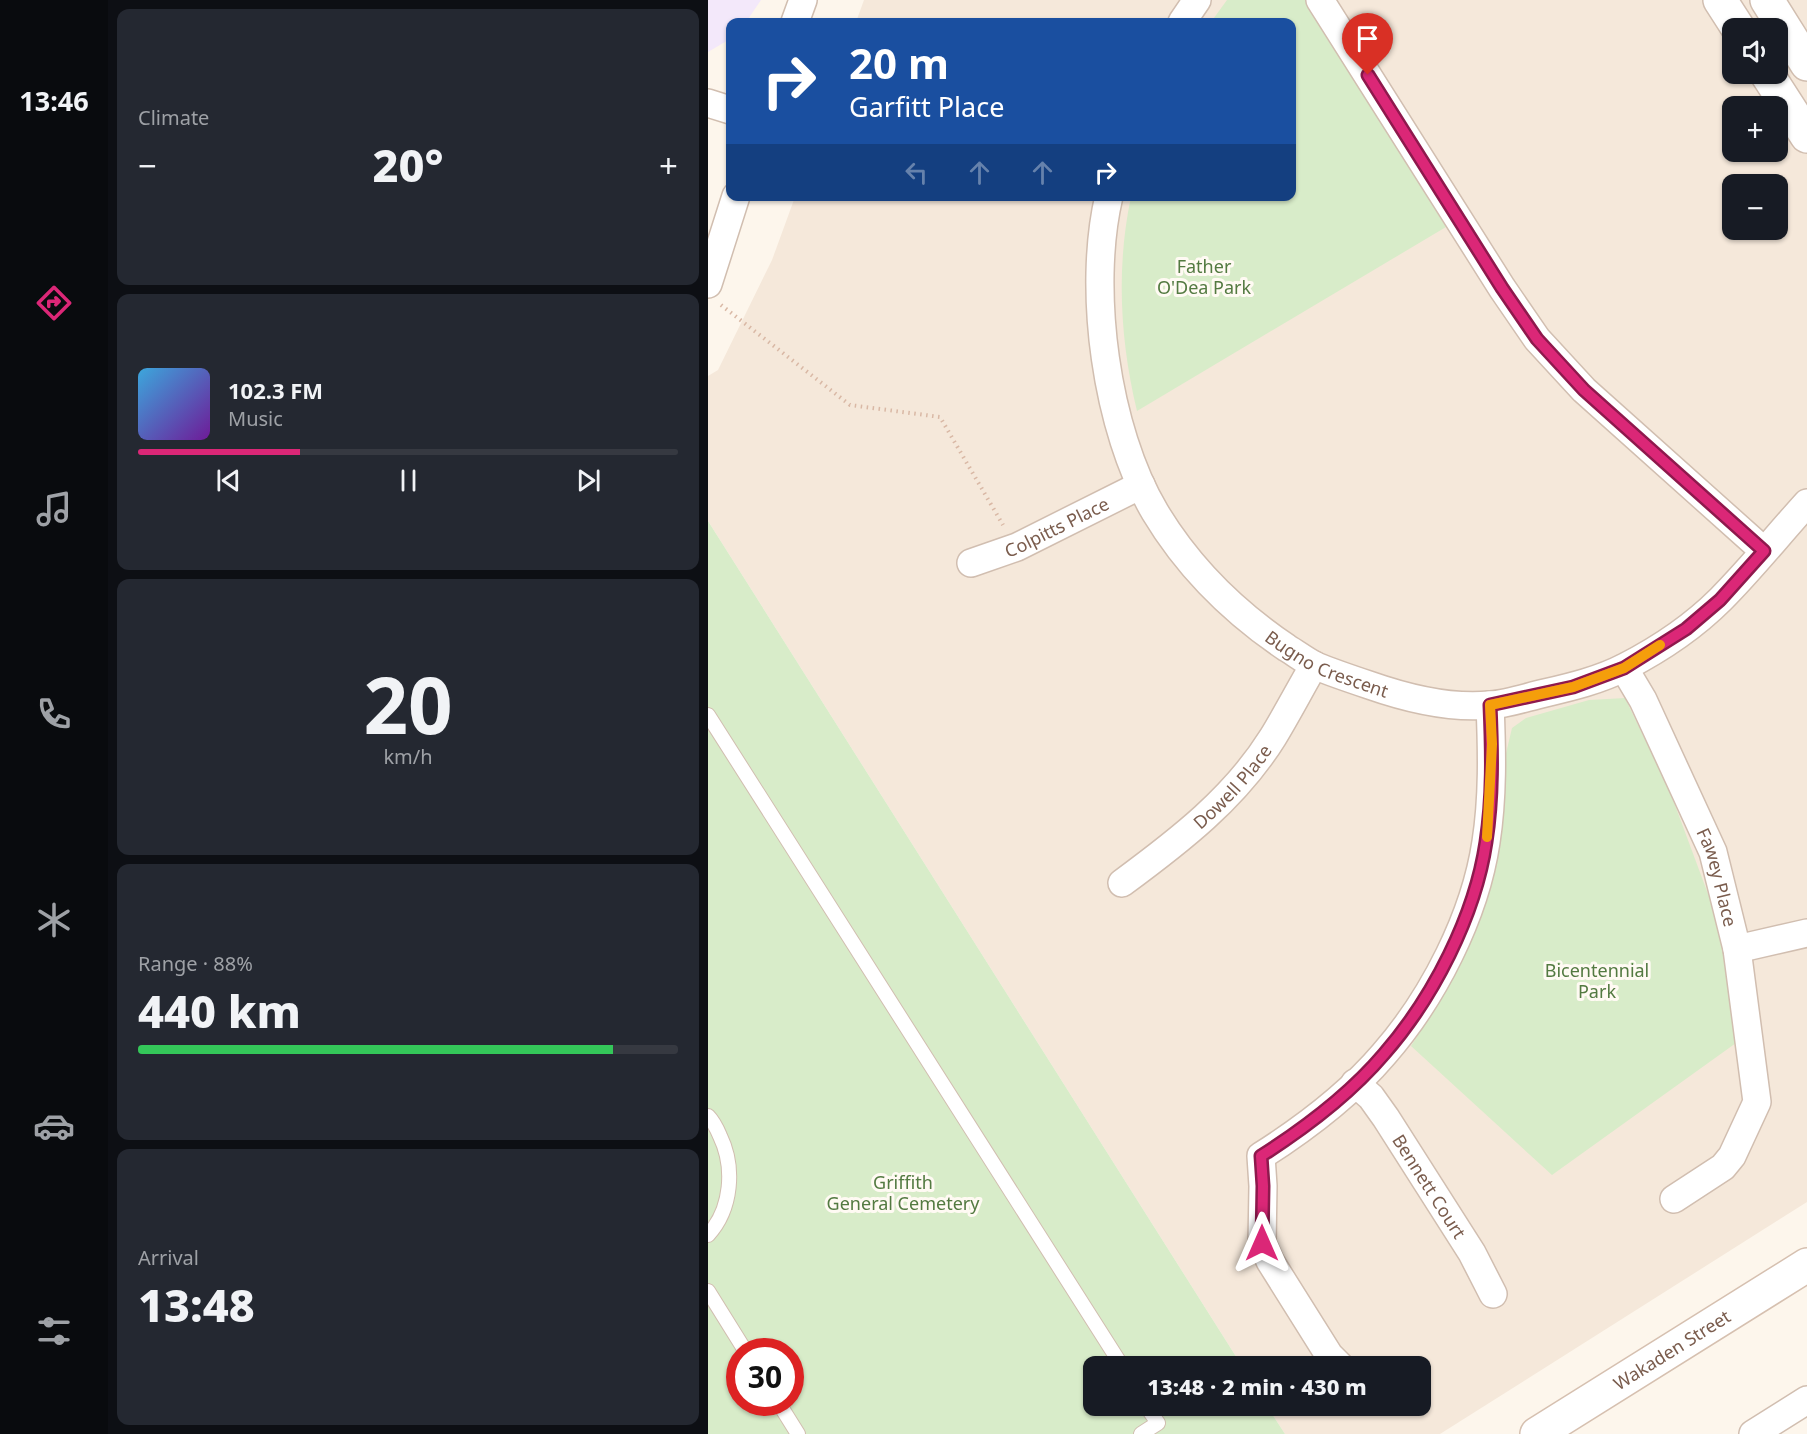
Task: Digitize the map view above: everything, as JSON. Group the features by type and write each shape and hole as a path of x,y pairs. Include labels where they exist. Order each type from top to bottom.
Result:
{"main road":[{"path":"1720,0 1732,18"},
{"path":"1767,0 1807,64"},
{"path":"1773,84 1807,136"},
{"name":"Wakaden Street","path":"1537,1434 1807,1265"}],"street":[{"path":"796,18 803,0"},
{"path":"1185,18 1197,0"},
{"path":"1320,0 1502,288 1537,339 1584,390 1764,551"},
{"path":"708,103 726,109"},
{"path":"711,291 735,201"},
{"name":"Bugno Crescent","path":"1108,201 1103,223 1099,297 1105,350 1117,418 1141,485 1156,513 1181,549 1219,595 1266,634 1314,665 1402,697 1442,703 1490,705 1573,687 1624,668 1686,629 1720,600 1807,503"},
{"name":"Colpitts Place","path":"971,562 1017,547 1141,485"},
{"name":"Dowell Place","path":"1122,883 1190,832 1247,772 1272,738 1314,665"},
{"name":"Fawey Place","path":"1624,668 1643,700 1713,852 1737,949 1757,1102 1732,1156 1723,1167 1674,1199"},
{"path":"1330,1356 1270,1261 1262,1243 1261,1156 1296,1134 1384,1055 1412,1018 1439,973 1459,933 1477,886 1486,842 1492,744 1490,705"},
{"path":"1737,949 1807,933"},
{"name":"Bennett Court","path":"1355,1083 1371,1097 1386,1118 1472,1253 1493,1294"},
{"path":"1753,1434 1807,1400"}],"lane":[{"path":"708,715 1116,1356"},
{"path":"708,1116 713,1121 727,1150 730,1177 724,1209 714,1229 708,1235"},
{"path":"708,1291 737,1338"},
{"path":"787,1416 798,1434"},
{"path":"1141,1434 1158,1423 1153,1416"}],"path":[{"path":"711,291 726,311 850,405 940,417 1017,547"}],"shaded area":[{"path":"708,0 761,0 749,18 726,18 726,41 708,52"},
{"path":"864,0 1807,0 1807,1202 1440,1434 1285,1434 1273,1416 1431,1416 1431,1356 1236,1356 708,521 708,376 718,370 772,260 794,201 1296,201 1296,18 857,18"}],"green space":[{"name":"Father O'Dea Park","path":"1227,0 1305,0 1446,227 1137,411 1127,358 1122,304 1123,250 1130,201 1296,201 1296,18 1214,18"},
{"name":"Griffith General Cemetery","path":"708,521 1236,1356 1083,1356 1083,1416 1273,1416 1285,1434 708,1434"},
{"name":"Bicentennial Park","path":"1625,698 1669,789 1727,945 1736,1043 1552,1175 1411,1046 1448,988 1480,919 1500,848 1503,766 1512,728 1526,718 1589,700"}],"slow traffic":[{"path":"1487,837 1492,744 1490,705 1573,687 1624,668 1660,645"}],"route":[{"path":"1262,1243 1261,1156 1296,1134 1384,1055 1412,1018 1439,973 1459,933 1477,886 1486,842 1492,744 1490,705 1573,687 1624,668 1686,629 1720,600 1764,551 1584,390 1537,339 1502,288 1368,75"}]}
